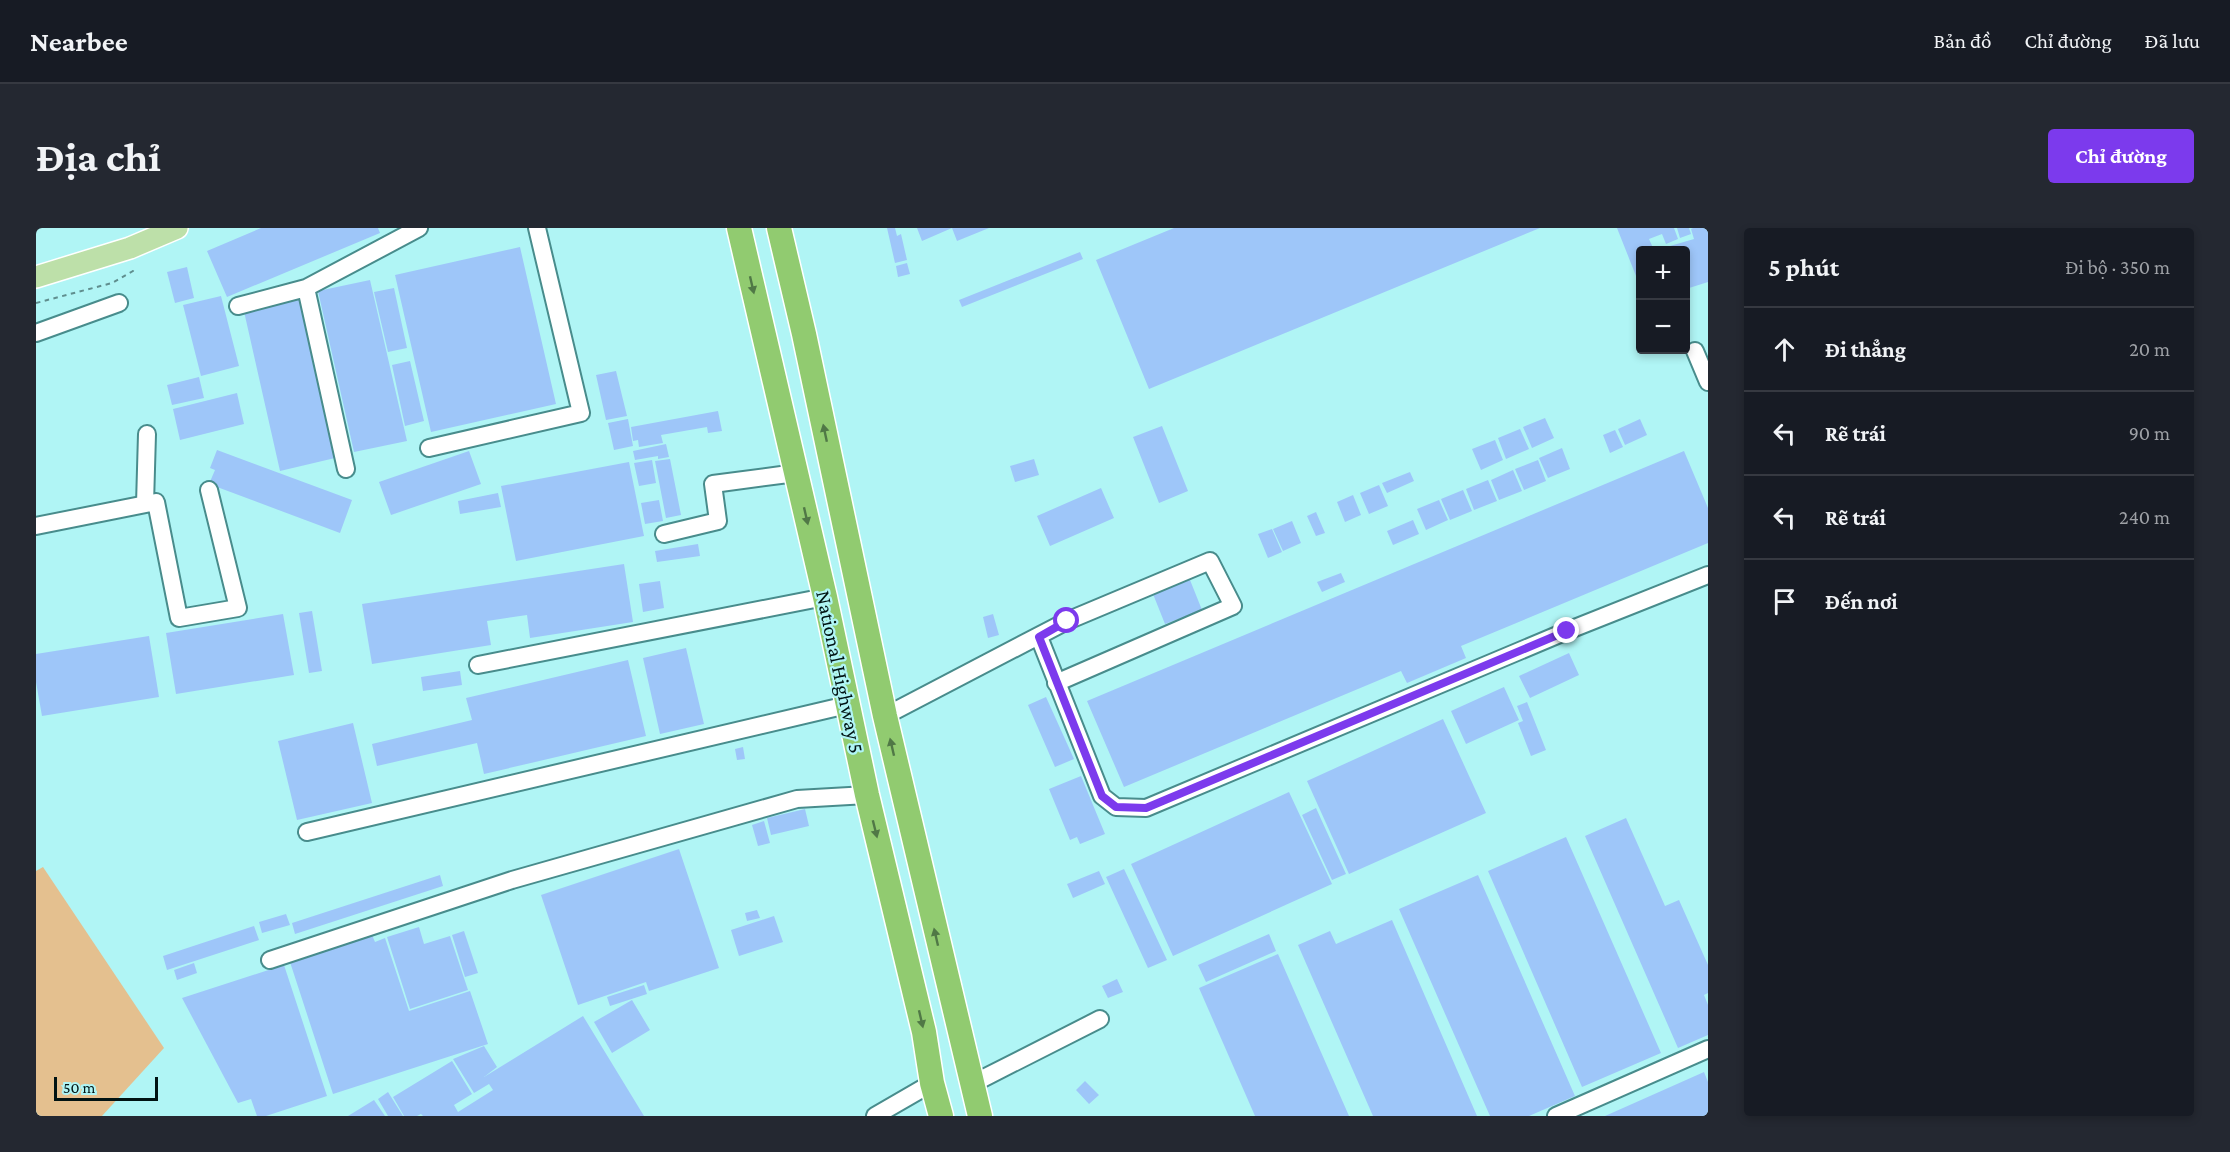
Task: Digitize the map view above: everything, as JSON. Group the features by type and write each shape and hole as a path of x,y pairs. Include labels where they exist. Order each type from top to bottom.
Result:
{"highway":[{"name":"National Highway 5","path":"739,228 825,597 867,795 924,1032 932,1083 941,1116"},
{"name":"National Highway 5","path":"779,228 804,334 885,716 981,1116"}],"main road":[{"path":"36,277 130,248 177,228"}],"lane":[{"path":"238,306 306,288 419,228"},
{"path":"429,448 581,413 537,228"},
{"path":"306,288 346,469"},
{"path":"36,333 119,303"},
{"path":"1695,351 1708,382"},
{"path":"146,504 147,434"},
{"path":"664,534 718,521 712,484 796,473"},
{"path":"36,526 156,502 179,618 238,608 209,490"},
{"path":"885,716 1067,621 1210,561 1233,606 1056,683"},
{"path":"1039,637 1102,796 1116,807 1146,808 1567,631 1708,575"},
{"path":"478,665 825,597"},
{"path":"307,832 847,705"},
{"path":"270,960 512,880 797,799 867,795"},
{"path":"972,1083 1100,1019"},
{"path":"1556,1116 1708,1049"},
{"path":"875,1116 932,1083"}],"path":[{"path":"36,303 112,284 126,276 133,271 134,259 130,248"}],"shaded area":[{"path":"43,867 164,1048 102,1116 36,1116 36,871"}],"building":[{"path":"261,228 378,228 380,233 227,297 207,251"},
{"path":"887,228 895,228 897,236 901,234 907,260 895,263"},
{"path":"917,228 952,228 922,241"},
{"path":"952,228 989,228 957,241"},
{"path":"1174,228 1540,228 1149,389 1096,260"},
{"path":"1617,228 1674,228 1678,239 1666,244 1662,234 1649,239 1652,246 1636,246 1636,276"},
{"path":"1677,228 1689,228 1691,234 1680,238"},
{"path":"1708,228 1708,282 1690,288 1690,246 1670,246 1694,239 1691,229"},
{"path":"520,247 556,404 431,432 395,275"},
{"path":"1080,252 1083,259 962,307 959,300"},
{"path":"907,263 910,274 898,277 896,266"},
{"path":"187,267 194,298 175,303 167,272"},
{"path":"370,280 407,441 354,452 318,291"},
{"path":"394,288 407,348 388,352 374,292"},
{"path":"298,294 335,458 280,471 243,307"},
{"path":"221,296 239,366 201,376 183,305"},
{"path":"410,361 424,421 405,426 392,365"},
{"path":"616,371 627,416 606,420 596,375"},
{"path":"199,377 204,398 172,405 167,385"},
{"path":"237,393 244,424 180,440 173,409"},
{"path":"718,411 722,431 708,433 707,427 661,435 663,443 639,447 638,440 633,441 631,427"},
{"path":"1545,418 1554,438 1532,448 1523,427"},
{"path":"628,419 633,446 614,450 608,423"},
{"path":"1640,419 1647,435 1625,445 1618,429"},
{"path":"1162,426 1188,491 1159,503 1133,437"},
{"path":"1520,429 1529,449 1506,459 1498,438"},
{"path":"1615,430 1623,447 1610,453 1603,435"},
{"path":"1495,440 1503,460 1481,470 1472,449"},
{"path":"666,444 669,457 658,459 658,456 635,460 633,451"},
{"path":"1562,448 1570,469 1548,478 1539,458"},
{"path":"217,450 352,500 340,533 209,484 215,470 210,468"},
{"path":"469,451 481,484 391,515 379,482"},
{"path":"1684,451 1708,508 1708,543 1461,646 1466,658 1407,683 1401,671 1124,787 1087,701"},
{"path":"670,459 681,515 666,518 655,461"},
{"path":"1034,459 1039,475 1015,482 1010,466"},
{"path":"652,460 656,483 639,486 634,463"},
{"path":"1538,460 1546,481 1524,490 1515,469"},
{"path":"629,462 644,536 516,561 501,486"},
{"path":"1513,470 1522,491 1499,500 1491,480"},
{"path":"1410,472 1414,481 1387,493 1382,483"},
{"path":"1488,480 1497,501 1474,510 1466,489"},
{"path":"1379,485 1388,506 1369,514 1360,493"},
{"path":"1101,488 1114,518 1050,546 1037,516"},
{"path":"1463,490 1472,511 1450,520 1441,499"},
{"path":"498,493 501,507 460,514 458,501"},
{"path":"1353,495 1361,515 1345,522 1337,502"},
{"path":"659,500 663,521 645,524 641,503"},
{"path":"1439,500 1448,520 1426,530 1417,509"},
{"path":"1316,512 1325,533 1316,536 1307,516"},
{"path":"1413,520 1419,534 1393,545 1387,531"},
{"path":"1292,521 1301,543 1283,551 1273,529"},
{"path":"1272,529 1282,552 1268,558 1258,534"},
{"path":"698,544 700,556 657,562 655,551"},
{"path":"624,564 633,622 530,638 527,615 487,621 491,645 372,664 362,604"},
{"path":"1341,573 1345,582 1322,592 1317,582"},
{"path":"1190,580 1202,610 1165,624 1153,594"},
{"path":"660,581 664,608 643,612 639,584"},
{"path":"312,611 322,671 309,673 299,613"},
{"path":"283,614 294,675 176,694 166,633"},
{"path":"993,614 999,635 988,638 983,617"},
{"path":"149,636 159,697 42,716 36,682 36,654"},
{"path":"686,648 704,724 660,734 643,658"},
{"path":"1569,653 1579,675 1530,698 1519,676"},
{"path":"628,660 646,736 484,774 477,743 377,766 372,744 472,720 466,698"},
{"path":"460,671 462,685 423,691 421,677"},
{"path":"1504,687 1519,720 1466,744 1451,711"},
{"path":"1046,697 1074,759 1055,767 1028,705"},
{"path":"1527,702 1546,750 1531,756 1518,723 1523,721 1517,706"},
{"path":"1443,719 1486,813 1349,874 1307,781"},
{"path":"353,723 372,803 297,820 278,741"},
{"path":"743,747 745,759 737,760 735,749"},
{"path":"1081,776 1105,834 1080,844 1077,837 1070,840 1049,789"},
{"path":"1289,792 1332,884 1173,956 1131,864"},
{"path":"1316,808 1346,874 1332,880 1302,815"},
{"path":"805,809 809,826 771,835 767,818"},
{"path":"1626,818 1665,906 1679,900 1708,965 1708,993 1704,995 1708,1005 1708,1035 1678,1048 1585,836"},
{"path":"764,821 770,843 758,846 752,825"},
{"path":"1566,837 1661,1053 1582,1087 1488,871"},
{"path":"679,849 719,968 649,991 646,982 578,1005 541,895"},
{"path":"1124,869 1167,960 1148,968 1106,877"},
{"path":"1099,871 1105,884 1073,898 1067,884"},
{"path":"440,875 443,886 295,934 292,923"},
{"path":"1478,875 1575,1096 1529,1116 1490,1116 1399,909"},
{"path":"757,910 760,918 747,921 745,913"},
{"path":"286,914 290,925 262,933 259,922"},
{"path":"774,916 783,942 739,956 731,930"},
{"path":"1392,920 1477,1116 1373,1116 1298,945 1330,931 1336,944"},
{"path":"254,926 259,940 167,970 163,956"},
{"path":"419,927 424,944 450,936 468,990 410,1009 387,937"},
{"path":"464,931 478,973 465,977 452,935"},
{"path":"1269,934 1276,951 1206,982 1198,965"},
{"path":"372,935 375,942 385,938 409,1011 470,991 488,1044 333,1094 290,962"},
{"path":"1278,954 1349,1116 1255,1116 1199,988"},
{"path":"194,963 197,973 177,980 174,970"},
{"path":"284,965 327,1096 266,1116 257,1116 251,1099 238,1103 182,998"},
{"path":"1117,979 1123,992 1108,998 1102,986"},
{"path":"644,985 647,994 610,1006 607,997"},
{"path":"632,1000 650,1030 612,1053 594,1022"},
{"path":"583,1016 644,1116 423,1116 421,1114 404,1116 393,1097 452,1061 472,1094 454,1105 458,1112 493,1090 489,1084 474,1093 453,1059 484,1046 497,1067 484,1077"},
{"path":"1704,1072 1708,1082 1708,1116 1605,1116"},
{"path":"1085,1081 1099,1095 1089,1104 1076,1090"},
{"path":"388,1092 403,1116 388,1116 378,1099"},
{"path":"374,1100 385,1116 348,1116"}],"route":[{"path":"1067,621 1039,637 1102,796 1116,807 1146,808 1567,631"}]}
